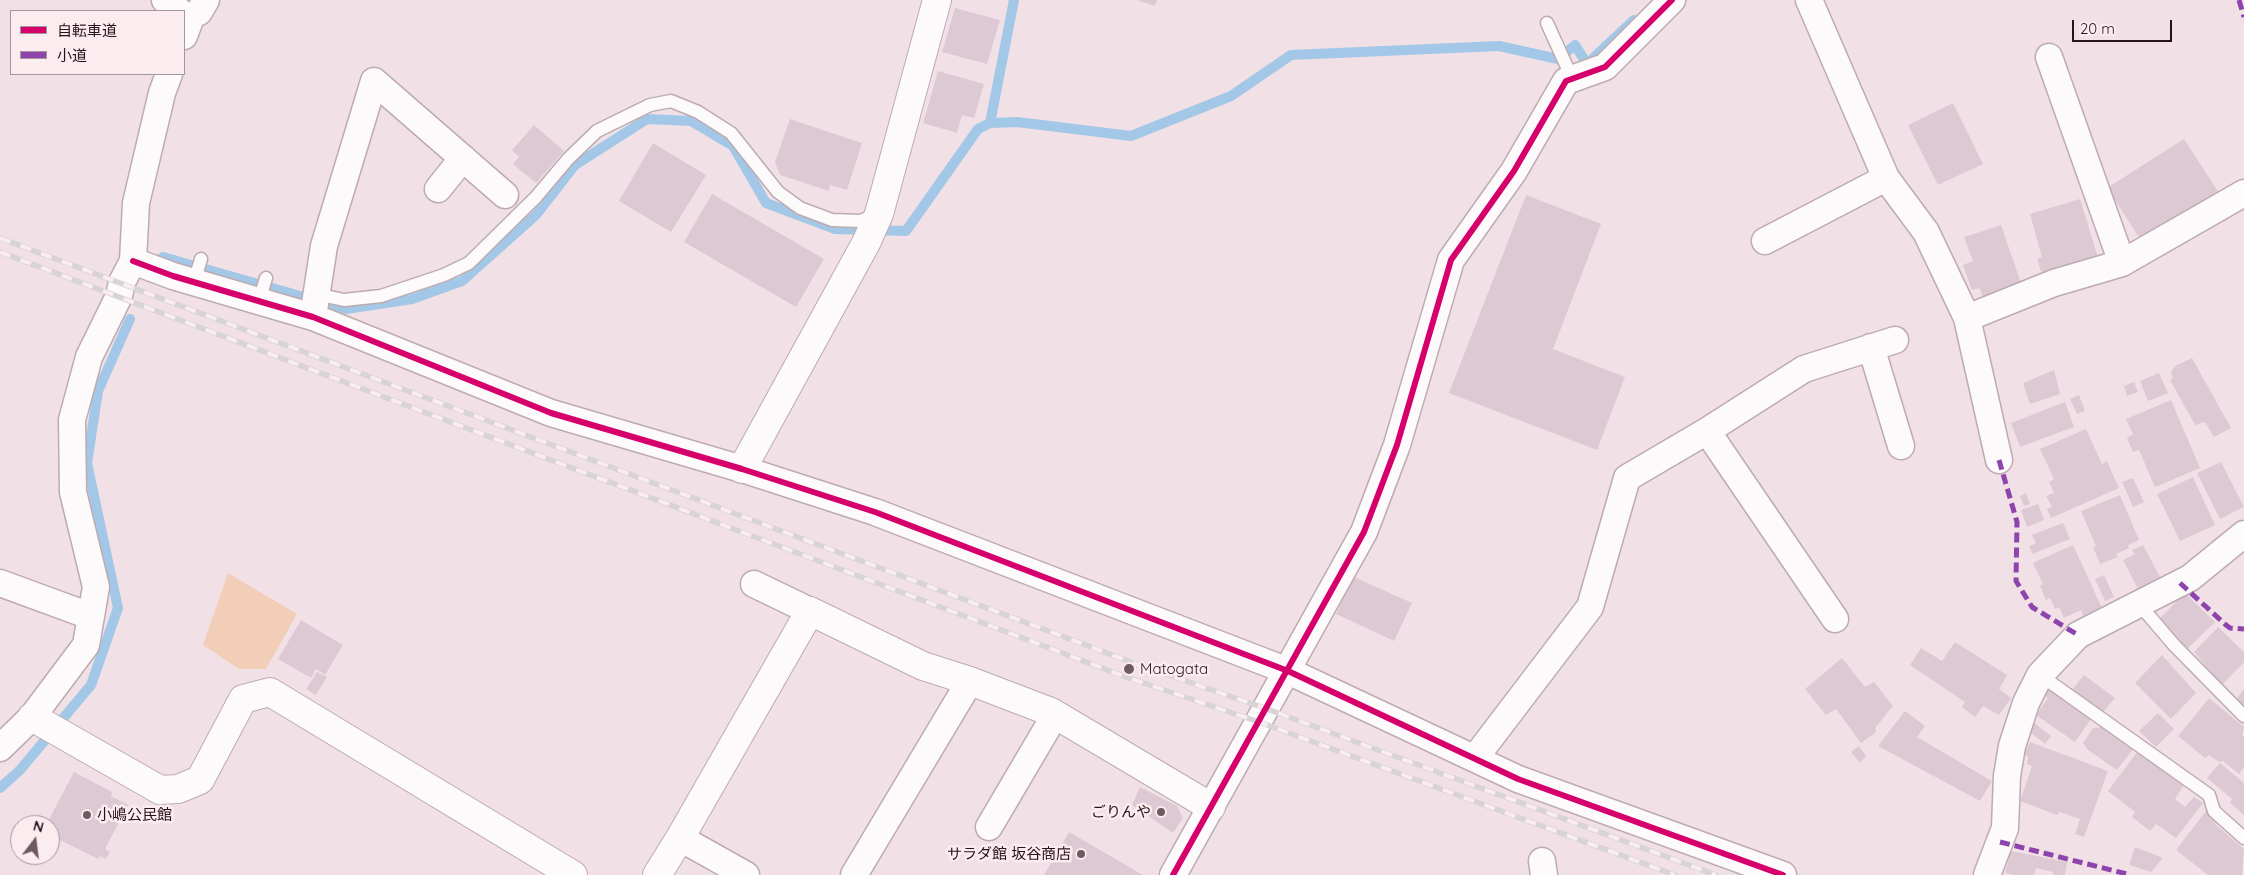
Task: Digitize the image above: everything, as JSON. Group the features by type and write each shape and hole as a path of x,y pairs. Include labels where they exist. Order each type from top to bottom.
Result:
{"street":[{"path":"165,0 192,10 185,33"},
{"path":"742,470 866,243 879,214 937,0"},
{"path":"1172,875 1288,671 1364,532 1397,444 1451,260 1514,171 1566,80 1571,75 1605,68 1672,0"},
{"path":"1809,0 1886,178 1926,232 1966,318 1999,460"},
{"path":"2049,57 2122,263"},
{"path":"0,748 36,719 86,645 96,587 73,492 72,420 89,357 119,296 122,282 133,261 136,203 162,93 169,75"},
{"path":"315,302 324,246 374,82 505,195"},
{"path":"438,189 463,158"},
{"path":"1765,241 1886,178"},
{"path":"1966,318 2054,283 2122,263 2244,193"},
{"path":"133,261 315,302 551,413 875,512 1288,671 1518,779 1782,875"},
{"path":"1475,758 1590,607 1627,478 1707,431 1804,369 1883,343 1901,446"},
{"path":"1707,431 1834,619"},
{"path":"1987,875 2005,828 2007,776 2012,746 2026,703 2040,676 2078,635 2190,578 2244,534"},
{"path":"0,583 90,616"},
{"path":"754,584 923,666 970,681 1055,715 1211,807"},
{"path":"657,875 810,611"},
{"path":"854,875 970,681"},
{"path":"36,719 160,790 178,789 200,780 243,699 270,692 573,875"},
{"path":"989,827 1055,715"},
{"path":"680,838 746,875"}],"lane":[{"path":"1547,23 1571,75"},
{"path":"315,302 381,296 444,275 469,263 536,197 568,159 597,132 650,106 671,101 698,112 731,133 778,192 800,208 832,220 860,221 879,214"},
{"path":"2139,604 2174,645 2244,716"},
{"path":"2040,676 2209,795 2214,811 2244,838"}],"shaded area":[{"path":"228,573 297,614 266,669 239,669 203,645"}],"building":[{"path":"1137,0 1157,0 1155,6"},
{"path":"955,8 1000,20 987,64 942,52"},
{"path":"938,71 984,84 974,118 962,115 957,133 923,123"},
{"path":"1953,103 1983,164 1938,185 1908,125"},
{"path":"790,119 862,143 847,190 830,185 829,191 780,175 775,162"},
{"path":"534,125 564,151 536,183 513,164 519,157 512,150"},
{"path":"2184,139 2219,193 2142,242 2107,188"},
{"path":"653,143 706,175 671,232 619,201"},
{"path":"712,194 824,259 796,307 684,242"},
{"path":"1526,195 1601,224 1553,349 1625,377 1597,450 1449,393"},
{"path":"2080,199 2099,261 2043,277 2037,259 2042,257 2030,214"},
{"path":"2001,225 2022,286 1983,299 1980,288 1972,290 1963,265 1973,261 1964,237"},
{"path":"2192,358 2231,428 2214,437 2205,422 2195,425 2170,380 2173,378 2171,373 2175,366"},
{"path":"2054,370 2060,394 2030,404 2023,383"},
{"path":"2159,373 2168,393 2148,401 2140,381"},
{"path":"2134,382 2138,392 2127,396 2124,386"},
{"path":"2079,395 2085,411 2077,414 2070,399"},
{"path":"2171,400 2200,468 2155,487 2139,450 2133,452 2127,438 2133,434 2126,419"},
{"path":"2065,402 2074,427 2020,447 2011,423"},
{"path":"2086,429 2102,464 2107,461 2119,488 2051,518 2047,509 2052,507 2046,496 2054,493 2049,482 2054,479 2040,449"},
{"path":"2221,462 2244,507 2220,519 2197,473"},
{"path":"2193,477 2215,525 2180,541 2157,494"},
{"path":"2133,478 2144,502 2133,507 2122,482"},
{"path":"2026,493 2030,504 2024,506 2020,496"},
{"path":"2120,495 2139,540 2128,545 2129,548 2116,554 2118,557 2100,564 2093,547 2096,546 2081,511"},
{"path":"2038,504 2044,520 2027,527 2021,510"},
{"path":"2063,523 2070,539 2032,554 2029,546 2036,543 2032,535"},
{"path":"2073,545 2102,608 2083,616 2081,610 2064,618 2059,607 2055,609 2050,598 2046,600 2040,586 2043,584 2033,563"},
{"path":"2143,545 2160,577 2138,589 2123,560 2135,554 2132,550"},
{"path":"2104,575 2114,597 2105,601 2095,579"},
{"path":"1354,577 1412,603 1394,641 1336,614"},
{"path":"2185,593 2215,622 2187,649 2158,620"},
{"path":"301,620 343,645 325,675 316,669 311,678 278,659"},
{"path":"2218,627 2244,652 2244,662 2222,685 2194,652"},
{"path":"1955,642 2007,675 1999,689 2011,698 1999,715 1983,706 1975,717 1962,707 1965,702 1910,665 1921,648 1942,661"},
{"path":"2162,655 2196,693 2171,719 2135,683"},
{"path":"1842,658 1865,687 1874,682 1893,706 1875,728 1876,732 1861,743 1836,709 1826,715 1805,689"},
{"path":"317,672 327,677 316,695 306,689"},
{"path":"2084,675 2115,698 2103,712 2072,690"},
{"path":"2047,688 2091,719 2075,742 2036,715 2048,698 2043,693"},
{"path":"2244,689 2244,708 2235,701"},
{"path":"2209,698 2244,727 2242,735 2244,736 2244,767 2239,774 2223,761 2219,762 2209,755 2205,758 2178,736"},
{"path":"1905,711 1925,726 1917,737 1992,781 1980,801 1878,746"},
{"path":"2158,713 2174,729 2156,747 2139,731"},
{"path":"2033,722 2051,736 2045,744 2026,729"},
{"path":"2102,727 2133,749 2117,770 2088,750 2083,743 2093,728"},
{"path":"2030,742 2108,771 2084,837 2075,834 2080,819 2060,812 2057,815 2020,801 2032,766 2027,764 2028,757 2024,754"},
{"path":"1859,746 1866,756 1860,763 1851,752"},
{"path":"2138,751 2184,785 2175,799 2185,807 2194,797 2203,803 2176,838 2156,824 2150,831 2132,817 2135,812 2108,791"},
{"path":"2220,763 2244,783 2244,815 2230,803 2232,799 2207,778"},
{"name":"小嶋公民館","path":"74,772 112,792 111,796 128,805 105,849 110,852 106,859 100,856 98,859 60,840 60,815 51,815"},
{"name":"ごりんや","path":"1140,787 1177,806 1183,818 1173,833 1132,805"},
{"path":"2206,811 2217,819 2215,824 2244,849 2242,875 2208,875 2176,850"},
{"name":"サラダ館 坂谷商店","path":"1069,832 1143,875 1044,875"},
{"path":"2135,847 2163,858 2151,872 2129,865"},
{"path":"2011,851 2067,862 2065,875 2053,875 2053,872 2036,868 2034,875 2005,873"}],"waterway":[{"path":"990,123 1014,0"},
{"path":"161,259 163,257 346,309 412,299 462,281 536,215 575,165 647,119 691,121 733,146 766,203 835,229 906,231 978,129 990,123 1017,122 1131,136 1231,96 1291,55 1499,46 1558,59 1575,45 1587,64 1634,20"},
{"path":"0,788 20,770 91,685 118,608 87,463 98,391 130,319"}],"railway":[{"path":"0,238 1131,662 1267,709 1716,875"},
{"path":"0,252 1126,677 1259,722 1675,875"}],"marked path":[{"path":"2239,0 2244,17"},
{"path":"1999,460 2017,522 2016,581 2032,607 2078,635"},
{"path":"2180,583 2230,628 2244,629"},
{"path":"2000,842 2131,875"}],"cycle path":[{"path":"1173,875 1364,532 1397,445 1451,260 1514,171 1566,81 1605,67 1672,0"},
{"path":"133,261 173,276 313,317 551,413 742,469 875,512 1288,671 1518,779 1783,875"}],"place":[{"name":"Matogata","path":"1129,669"},
{"name":"ごりんや","path":"1161,812"},
{"name":"小嶋公民館","path":"87,815"},
{"name":"サラダ館 坂谷商店","path":"1081,854"}]}
